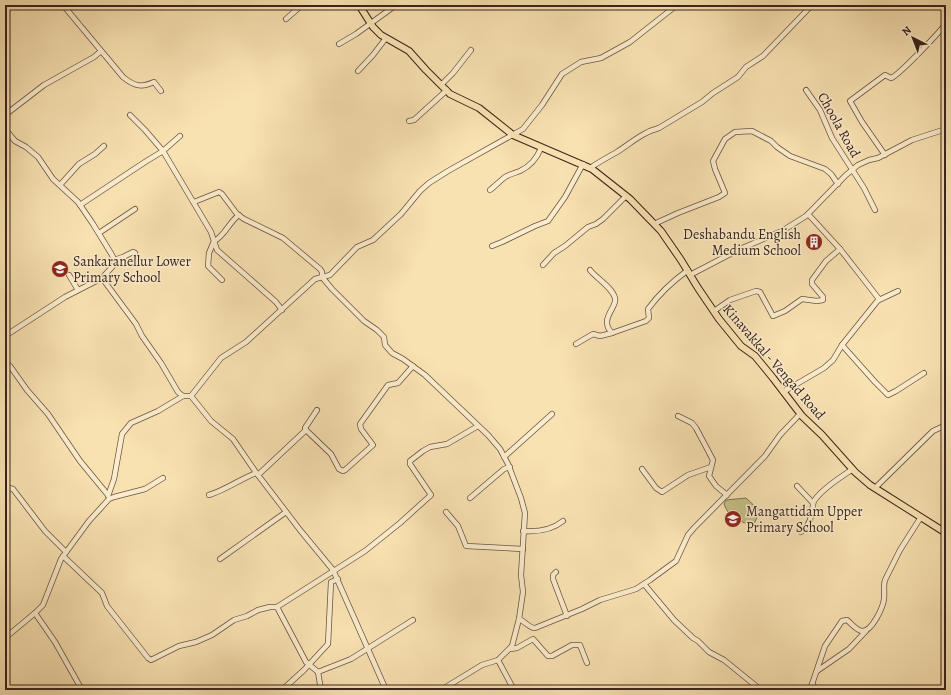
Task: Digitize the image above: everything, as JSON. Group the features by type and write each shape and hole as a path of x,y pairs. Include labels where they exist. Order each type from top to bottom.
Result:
{"main road":[{"name":"Kinavakkal - Vengad Road","path":"359,5 371,24 381,35 409,51 450,94 479,108 513,135 590,168 626,196 661,231 714,311 741,346 755,356 800,414 822,435 852,469 875,488 946,533"}],"street":[{"path":"63,5 123,77 131,84 136,86 154,82 160,91"},
{"path":"286,19 302,5"},
{"path":"339,44 371,24 378,17 396,5"},
{"path":"191,396 221,358 246,342 316,279 330,274 357,247 373,240 401,214 420,191 429,183 523,129 542,105 562,74 581,62 601,58 630,42 677,5"},
{"path":"590,168 619,151 639,136 652,129 659,128 733,81 746,67 763,56 812,5"},
{"name":"Choola Road","path":"884,155 850,101 885,75 892,78 901,71 946,22"},
{"path":"358,71 386,38"},
{"path":"441,85 453,73 471,50"},
{"path":"5,114 44,85 94,57 101,51"},
{"path":"409,121 414,120 446,90"},
{"name":"Choola Road","path":"806,90 824,118 832,138 864,188 875,210"},
{"path":"5,104 7,110 5,114"},
{"path":"130,115 163,151 211,232 217,250 282,310"},
{"path":"5,129 15,141 26,147 38,157 53,179 80,205 99,233 114,260 113,266 102,278 78,290 41,312 5,336"},
{"path":"576,344 593,334 600,336 646,321 649,318 648,309 653,302 677,278 782,231 808,214 858,166 869,160 878,158 912,140 946,129"},
{"path":"654,224 719,197 725,193 715,170 713,161 725,139 735,132 752,131 766,138 790,156 825,169 831,174 838,184"},
{"path":"80,205 163,151 180,136"},
{"path":"60,185 79,164 95,154 104,146"},
{"path":"490,190 505,177 515,172 519,172 530,164 537,158 541,148"},
{"path":"492,246 548,221 565,197 583,164"},
{"path":"194,202 219,192 229,205 244,219 283,238 320,269 322,272 322,277 364,321 377,330 384,338 385,345 392,353 425,375 478,426 496,444 510,467 525,513 521,575 523,592 519,619 512,646 498,660 482,665 441,690"},
{"path":"543,265 554,253 588,227 603,219 626,196"},
{"path":"99,233 135,209"},
{"path":"808,214 840,249 879,300"},
{"path":"222,280 208,266 209,254 214,241 220,238 230,223 239,215"},
{"path":"714,311 730,300 756,291 760,292 773,316 785,311 802,299 817,301 823,300 823,297 812,284 812,280 826,262 840,249"},
{"path":"114,260 123,258 133,252 135,253"},
{"path":"590,270 602,281 615,297 615,301 607,322 612,333"},
{"path":"69,276 78,290"},
{"path":"102,278 136,324 142,336 161,363 178,392 183,396"},
{"path":"783,392 824,368 833,360 842,345 879,300 898,291"},
{"path":"842,345 888,395 924,373"},
{"path":"5,362 10,366 27,390 48,414 68,441 80,461 108,497"},
{"path":"306,430 331,454 339,469 343,471 346,470 373,445 360,426 369,410 388,385 398,382 413,366"},
{"path":"5,638 36,613 43,605 54,572 64,554 108,497 114,479 122,434 131,423 183,396 191,396"},
{"path":"191,396 211,421 233,439 286,512 333,570 386,690"},
{"path":"209,495 230,487 245,477 257,474 306,430 305,428 307,424 317,410"},
{"path":"504,457 552,414"},
{"path":"519,619 524,621 532,628 567,616 600,600 636,589 676,561 688,535 765,456 780,435 800,414"},
{"path":"678,416 696,428 713,460 709,476 716,486 726,495"},
{"path":"875,488 933,431 946,425"},
{"path":"5,489 12,489 64,554 102,593 107,606 151,660 179,646 196,642 212,635 234,620 247,616 258,610 277,607 365,551 400,523 431,495 410,464 410,460 430,447 447,444 478,426"},
{"path":"642,469 656,488 662,492 688,475 711,466"},
{"path":"470,498 504,469 510,467"},
{"path":"802,532 811,516 813,503 852,469"},
{"path":"108,497 145,490 163,478"},
{"path":"797,486 813,503"},
{"path":"220,559 286,512"},
{"path":"446,512 458,526 466,546 522,549"},
{"path":"817,671 849,649 871,627 884,600 885,580 900,550 921,517"},
{"path":"523,531 538,532 558,525 563,521"},
{"path":"556,572 553,575 553,579 567,616"},
{"path":"282,690 309,665 328,644 331,582 338,579"},
{"path":"644,584 674,620 692,638 698,641 709,652 724,660 761,690"},
{"path":"277,607 306,662 318,672 321,690"},
{"path":"36,613 55,642 82,690"},
{"path":"318,672 351,659 413,620"},
{"path":"810,690 825,646 842,621 847,620 858,630 866,631"},
{"path":"509,650 517,648 533,639 548,656 552,656 572,645 580,645 587,663"},
{"path":"498,660 514,690"},
{"path":"812,684 817,690"}],"shaded area":[{"path":"746,498 760,511 754,524 744,523 736,519 729,513 724,504 726,500"}],"place":[{"name":"Deshabandu English Medium School","path":"814,242"},
{"name":"Sankaranellur Lower Primary School","path":"60,269"},
{"name":"Mangattidam Upper Primary School","path":"733,519"}]}
